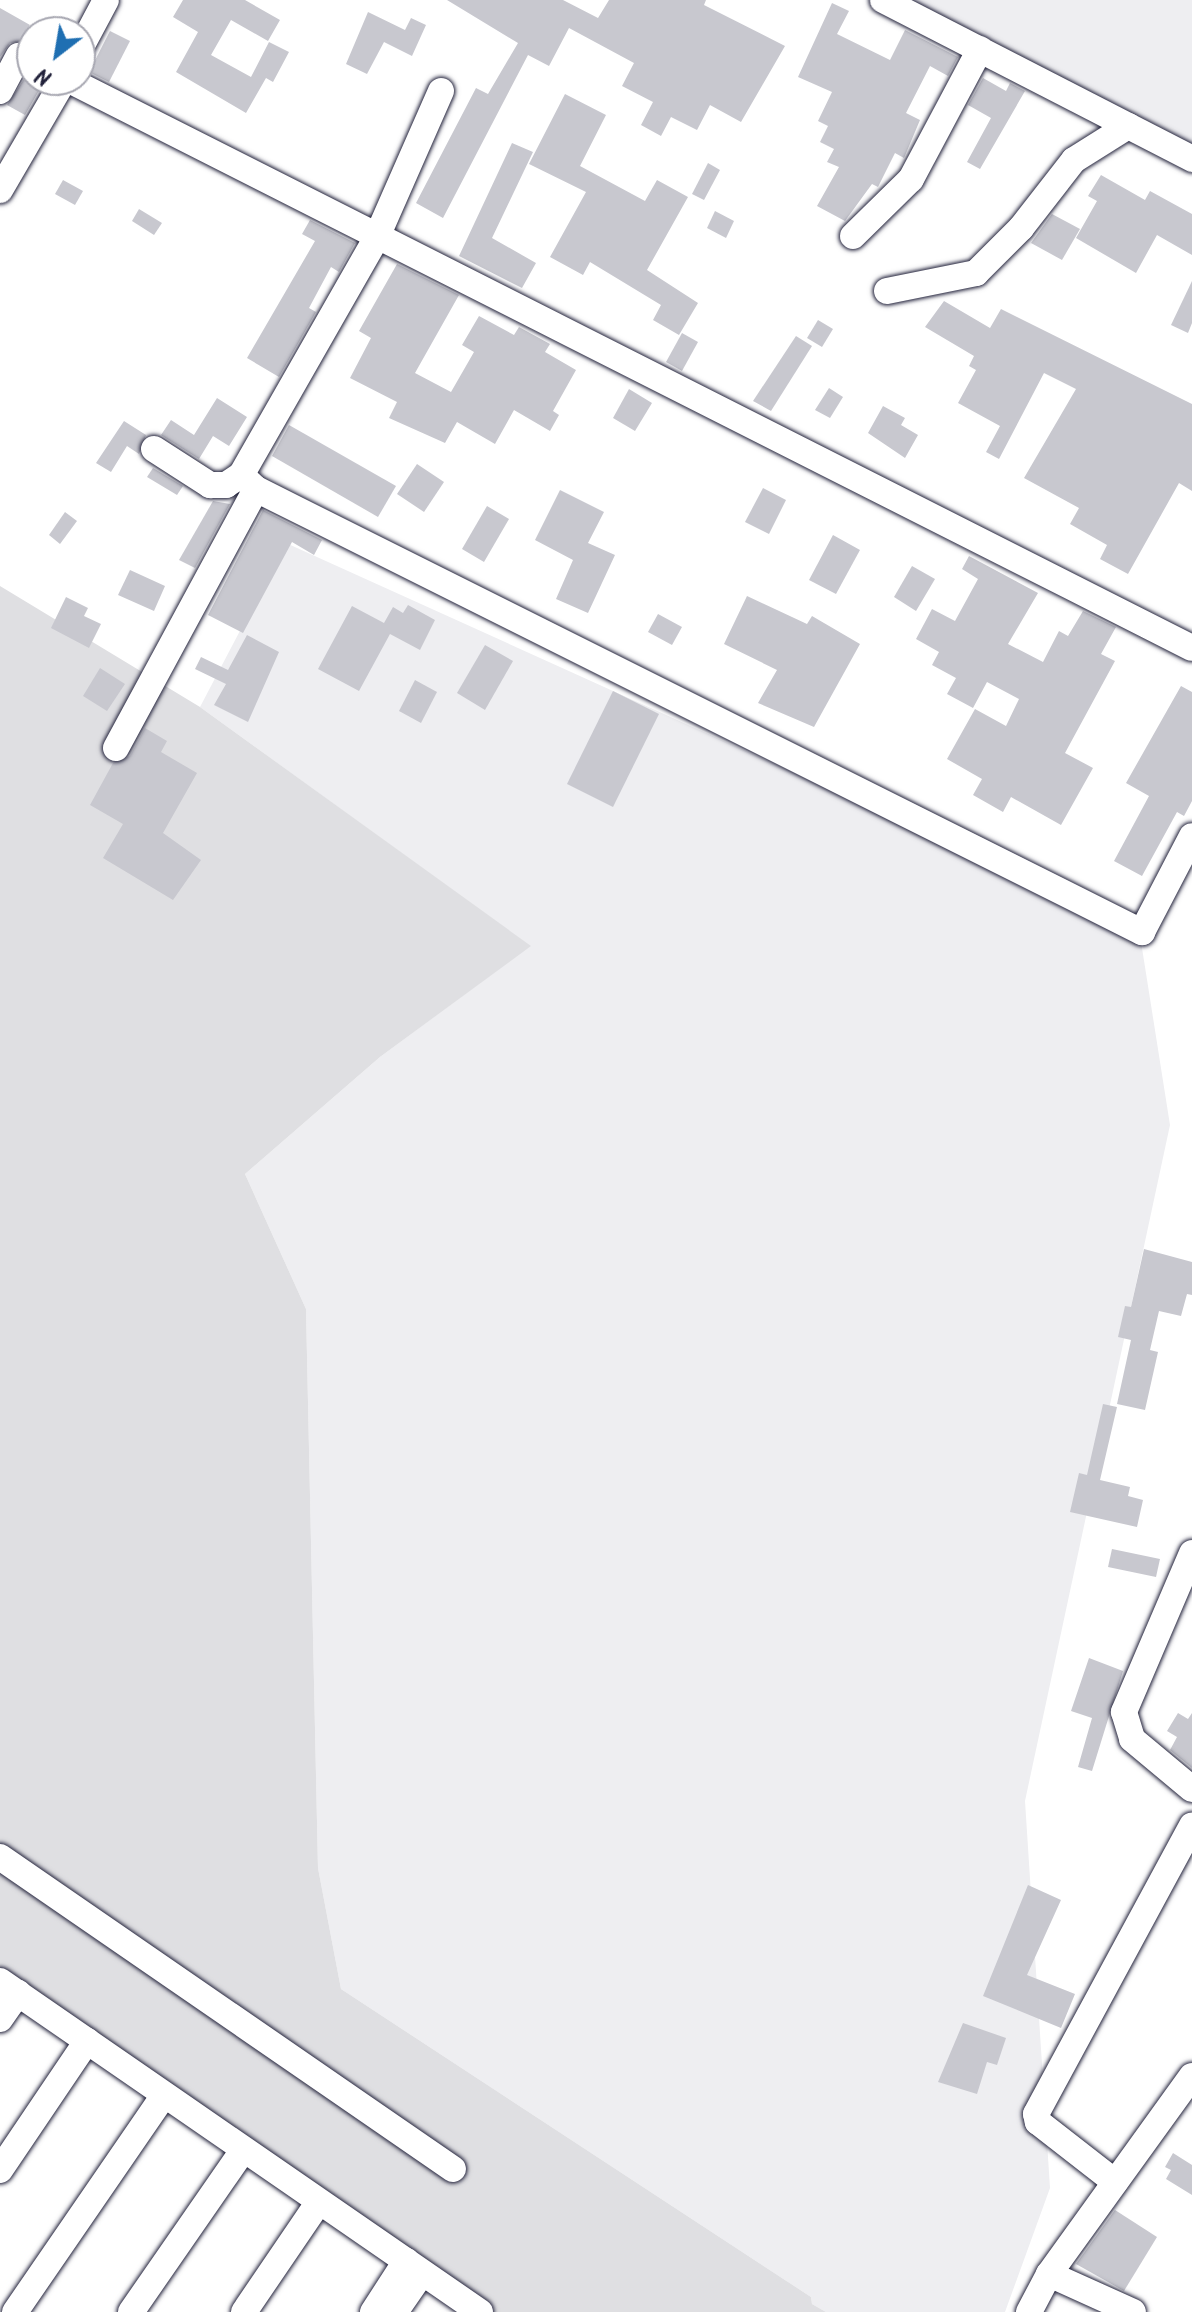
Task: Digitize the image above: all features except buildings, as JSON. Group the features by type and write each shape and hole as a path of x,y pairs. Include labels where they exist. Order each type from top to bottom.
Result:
{"street":[{"path":"96,19 106,0"},
{"path":"883,0 1192,159"},
{"path":"853,236 911,179 980,49"},
{"path":"0,91 16,57"},
{"path":"116,748 249,482 377,237 441,91"},
{"path":"96,95 1192,648"},
{"path":"0,190 56,96"},
{"path":"887,291 976,273 1021,228 1074,160 1128,126"},
{"path":"154,449 210,485 249,482 1142,932 1192,836"},
{"path":"1192,1553 1124,1712 1132,1739 1192,1789"},
{"path":"1115,2182 1038,2122 1036,2114 1192,1825"},
{"path":"0,1857 453,2169"},
{"path":"0,2019 9,1987 480,2312"},
{"path":"0,2170 87,2041"},
{"path":"1029,2312 1049,2274 1192,2076"},
{"path":"15,2312 164,2095"},
{"path":"131,2312 243,2150"},
{"path":"244,2312 318,2203"},
{"path":"373,2312 414,2267"},
{"path":"395,2312 414,2267"},
{"path":"1049,2274 1133,2312"}],"shaded area":[{"path":"882,0 1192,0 1192,161"},
{"path":"286,543 1139,929 1170,1125 1025,1801 1050,2188 1005,2312 826,2312 812,2304 811,2297 341,1989 318,1868 306,1309 245,1174 380,1057 530,946 200,707"},
{"path":"0,586 200,707 531,946 380,1057 245,1174 306,1309 318,1868 341,1989 811,2297 812,2304 826,2312 491,2312 0,1976"}]}
